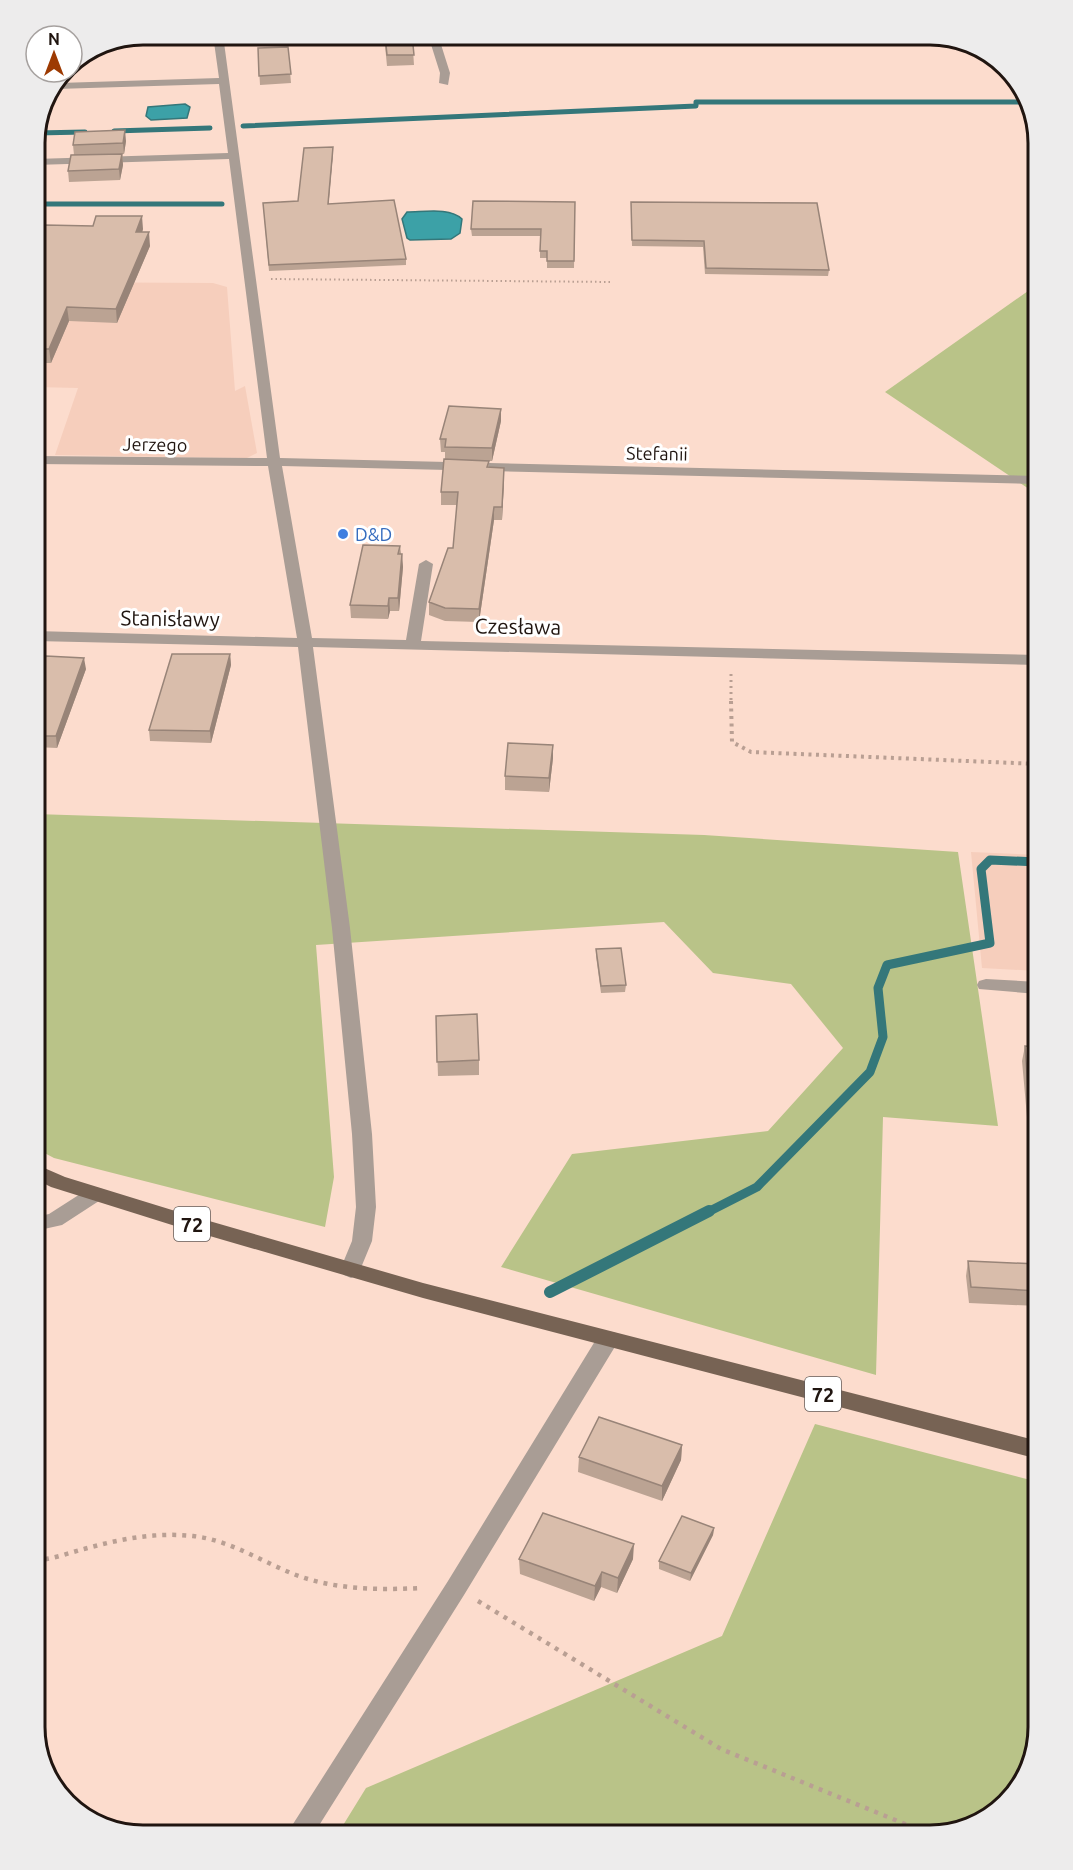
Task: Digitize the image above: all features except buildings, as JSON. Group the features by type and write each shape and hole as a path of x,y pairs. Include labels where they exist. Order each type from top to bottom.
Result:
{"main road":[{"name":"72","path":"45,1175 95,1194 231,1237 608,1339 1028,1447"}],"street":[{"path":"219,45 274,462 305,642 341,928 362,1134 366,1207 362,1241 351,1270"},
{"path":"436,45 445,73 444,83"},
{"path":"63,86 224,81"},
{"path":"45,162 234,156"},
{"name":"Jerzego","path":"45,460 274,462"},
{"name":"Stefanii","path":"274,462 1028,480"},
{"path":"412,645 426,564"},
{"name":"Stanisławy","path":"45,636 305,642"},
{"name":"Czesława","path":"305,642 1028,660"},
{"path":"986,985 1028,987"},
{"path":"45,1222 55,1221 95,1194"},
{"path":"305,1825 456,1588 608,1339"}],"path":[{"path":"250,282 275,279 612,282"},
{"path":"730,652 732,742 751,752 1028,764"},
{"path":"45,1559 119,1540 157,1533 196,1536 234,1546 298,1575 338,1586 389,1589 456,1588 721,1749 907,1825"}],"shaded area":[{"path":"45,282 213,283 227,287 235,391 245,386 257,453 247,458 55,455 78,388 45,387"},
{"path":"971,852 1028,855 1028,970 982,968"}],"green space":[{"path":"1028,291 1028,488 885,392"},
{"path":"45,814 704,835 958,852 998,1126 883,1117 876,1375 501,1267 572,1154 768,1131 843,1048 791,984 713,973 664,922 316,945 334,1177 325,1227 54,1158 45,1153"},
{"path":"815,1424 1028,1479 1027,1740 1021,1764 1008,1787 973,1815 955,1822 930,1825 343,1825 366,1788 722,1636"}],"water":[{"path":"185,104 190,107 187,118 151,120 146,116 148,107"},
{"path":"436,211 457,215 462,219 460,233 451,239 410,240 407,238 402,219 407,212"}],"waterway":[{"path":"243,126 696,106 696,102 1019,102"},
{"path":"114,131 210,128"},
{"path":"46,133 85,132"},
{"path":"45,204 222,204"},
{"path":"706,1213 757,1187 870,1072 883,1037 878,988 887,965 990,943 981,869 990,860 1028,862"},
{"path":"550,1292 709,1211"}],"place":[{"name":"D&D","path":"343,534"}]}
